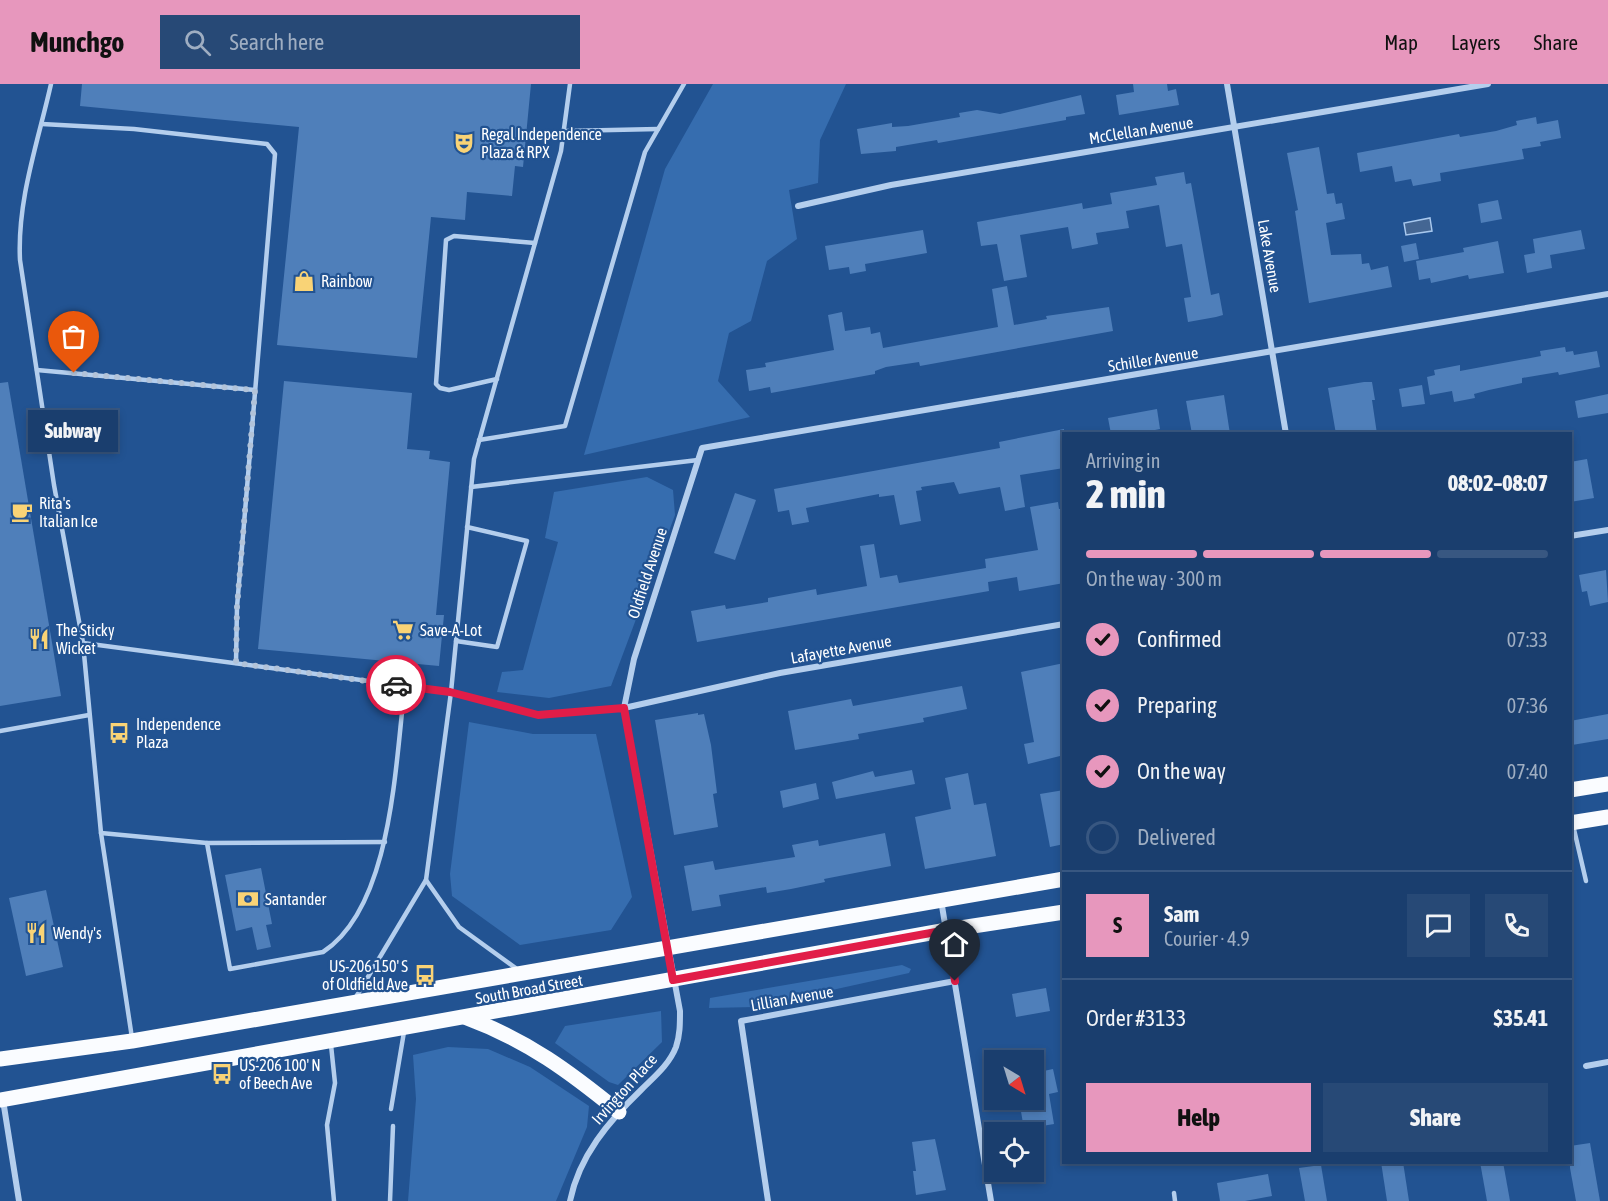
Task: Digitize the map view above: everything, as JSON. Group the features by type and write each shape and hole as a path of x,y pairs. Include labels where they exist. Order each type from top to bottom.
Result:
{"main road":[{"path":"1572,790 1608,783"},
{"path":"1572,823 1608,817"},
{"name":"South Broad Street","path":"0,1059 132,1041 667,946 1062,879"},
{"name":"South Broad Street","path":"1,1100 947,930 1062,912"},
{"path":"467,1018 500,1030 532,1046 619,1112"}],"street":[{"name":"Lake Avenue","path":"1227,84 1286,432"},
{"name":"McClellan Avenue","path":"798,206 912,181 1234,129 1488,84"},
{"name":"Schiller Avenue","path":"702,448 1608,294"},
{"name":"Oldfield Avenue","path":"624,708 633,659 702,448"},
{"path":"1572,536 1608,530"},
{"name":"Lafayette Avenue","path":"624,708 780,673 1062,624"},
{"name":"Irvington Place","path":"570,1201 581,1167 596,1140 619,1112 665,1065 675,1049 680,1031 680,1011 624,708"},
{"path":"941,900 991,1201"},
{"name":"Lillian Avenue","path":"768,1201 741,1021 955,981"},
{"path":"1586,1066 1608,1062"},
{"path":"1,1100 19,1201"}],"lane":[{"path":"51,84 42,124 30,161 19,240 37,370 83,643 101,833 132,1041"},
{"path":"353,1002 426,880 456,641 471,487 479,440 566,131 570,84"},
{"path":"479,440 565,426 645,152 684,84"},
{"path":"42,124 134,129 267,144 272,148 275,162 237,607 236,663"},
{"path":"566,131 658,129"},
{"path":"497,379 448,390 436,384 446,240 454,236 535,243"},
{"path":"37,370 255,390"},
{"path":"471,487 698,460"},
{"path":"456,641 497,647 528,541 467,527"},
{"path":"83,643 450,692 538,715 624,708"},
{"path":"207,843 230,969 323,952 335,944 355,917 371,886 385,842 405,686"},
{"path":"0,731 89,715"},
{"path":"1572,823 1586,881"},
{"path":"101,833 207,843 385,842"},
{"path":"426,880 459,927 521,972"},
{"path":"391,1109 405,1029"},
{"path":"330,1042 335,1083 327,1125 334,1201"},
{"path":"390,1201 393,1125"},
{"path":"1174,1194 1175,1201"}],"shaded area":[{"path":"713,84 846,84 820,140 818,183 789,190 797,239 767,261 751,321 729,333 718,381 750,417 584,455 665,169"},
{"path":"1430,218 1432,231 1406,235 1404,223"},
{"path":"647,477 673,490 675,515 611,686 549,698 497,692 502,672 523,670 558,542 545,538 554,492"},
{"path":"469,722 533,734 596,734 632,897 611,930 520,945 452,896 450,874"},
{"path":"902,965 911,969 909,973 755,1007 709,1008 710,998"},
{"path":"661,1011 662,1042 618,1085 609,1082 555,1043 565,1026"},
{"path":"448,1047 488,1049 530,1067 589,1106 587,1127 556,1201 408,1201 416,1099 413,1055"}],"building":[{"path":"82,84 531,84 523,167 515,166 512,196 467,192 465,220 431,217 417,358 277,345 299,127 80,106"},
{"path":"1133,84 1167,84 1168,91 1176,89 1179,105 1119,115 1116,95 1134,92"},
{"path":"1081,95 1085,114 1066,117 1066,120 938,143 937,140 896,147 896,151 861,154 857,129 892,123 892,127 908,126 960,117 959,113 977,110 1000,114"},
{"path":"1536,117 1537,124 1558,120 1561,138 1540,142 1541,146 1522,149 1524,159 1440,173 1441,181 1413,186 1411,179 1395,182 1392,166 1360,172 1357,153 1459,134 1460,137 1496,131 1517,125 1516,121"},
{"path":"1319,147 1327,194 1334,193 1336,204 1342,203 1345,219 1326,223 1331,255 1361,254 1362,264 1369,263 1371,270 1388,266 1392,287 1309,303 1295,211 1298,210 1287,153"},
{"path":"1184,172 1186,184 1191,183 1211,295 1219,293 1223,315 1188,322 1184,298 1191,297 1182,244 1166,247 1159,205 1126,211 1129,228 1096,233 1098,244 1072,249 1068,227 1020,235 1027,277 1004,281 997,244 981,246 977,222 1082,203 1083,209 1112,204 1110,193 1157,185 1155,177"},
{"path":"1498,200 1502,219 1481,223 1478,204"},
{"path":"923,230 927,253 865,264 866,271 850,274 849,267 829,270 825,246"},
{"path":"1581,230 1585,249 1550,255 1552,268 1527,273 1524,255 1535,253 1533,239"},
{"path":"1498,241 1504,273 1469,279 1468,275 1431,283 1430,278 1419,280 1416,261 1464,252 1463,248"},
{"path":"1416,243 1419,259 1404,262 1401,246"},
{"path":"1007,286 1014,325 1047,319 1046,316 1109,307 1113,331 920,366 919,362 886,367 875,371 875,374 771,393 770,387 749,391 746,370 766,367 765,363 834,350 828,315 842,312 845,331 870,327 871,334 880,332 883,348 998,327 992,289"},
{"path":"1565,347 1566,352 1573,351 1574,355 1597,351 1600,367 1559,375 1558,372 1522,378 1522,383 1474,394 1475,398 1454,402 1452,391 1430,395 1427,377 1435,375 1434,370 1460,365 1460,371 1541,356 1540,351"},
{"path":"284,381 412,393 407,449 430,451 429,459 450,462 436,615 444,615 439,666 258,649"},
{"path":"8,382 61,696 0,706 0,383"},
{"path":"1372,382 1377,432 1336,432 1328,388"},
{"path":"1422,385 1425,404 1402,407 1399,389"},
{"path":"1608,394 1608,413 1578,418 1575,401"},
{"path":"1224,395 1230,432 1192,432 1186,401"},
{"path":"1157,409 1160,429 1145,432 1111,432 1108,418"},
{"path":"1064,429 1062,432 1062,468 1020,475 1025,507 1005,511 1000,487 959,494 954,482 921,487 922,490 916,491 921,521 900,525 894,495 879,497 879,494 806,508 809,522 792,525 789,510 778,512 774,489 1000,448 999,442"},
{"path":"1587,459 1594,498 1572,502 1572,462"},
{"path":"735,493 756,500 735,560 714,553"},
{"path":"1058,502 1059,509 1062,508 1062,583 1019,591 1017,577 988,582 989,591 697,642 691,611 725,605 726,609 768,602 768,598 816,589 817,595 867,586 860,546 874,544 880,578 897,575 899,583 986,568 985,559 1038,550 1030,507"},
{"path":"1606,570 1608,602 1590,606 1587,591 1582,592 1579,575"},
{"path":"1062,663 1062,756 1028,764 1024,744 1034,742 1021,672"},
{"path":"962,686 967,709 923,718 924,722 858,734 859,739 795,750 788,711 851,699 853,706"},
{"path":"698,713 698,715 704,714 711,745 717,793 713,794 718,827 674,835 655,720"},
{"path":"1608,714 1608,739 1572,745 1572,721"},
{"path":"912,770 915,784 836,799 832,782 873,771 875,777"},
{"path":"968,773 974,805 986,803 996,856 925,869 915,817 951,809 945,778"},
{"path":"816,783 819,799 783,808 780,791"},
{"path":"1062,790 1062,844 1050,847 1040,794"},
{"path":"885,833 891,866 824,879 825,882 791,889 767,893 766,887 719,895 721,906 692,911 684,866 713,861 715,870 795,857 792,845 818,840 819,846"},
{"name":"Santander","path":"261,868 272,924 266,925 271,947 257,950 252,927 236,931 225,875"},
{"name":"Wendy's","path":"46,890 63,967 26,976 9,898"},
{"path":"1046,988 1050,1011 1016,1017 1012,994"},
{"path":"1053,1069 1058,1092 1049,1094 1054,1124 1044,1126 1044,1122 1023,1122 1021,1110 1044,1110 1044,1071"},
{"path":"935,1139 946,1190 916,1195 913,1171 916,1171 912,1142"},
{"path":"1590,1143 1600,1201 1576,1201 1570,1168 1572,1146"},
{"path":"1381,1164 1403,1164 1409,1201 1387,1201"},
{"path":"1480,1164 1503,1164 1510,1201 1487,1201"},
{"path":"1321,1165 1327,1201 1305,1201 1299,1168"},
{"path":"1268,1174 1272,1196 1245,1201 1220,1201 1217,1183"}],"way so far":[{"path":"74,373 255,390 237,607 236,663 396,685"}],"place":[{"name":"Regal Independence Plaza & RPX","path":"464,143"},
{"name":"Rainbow","path":"304,281"},
{"name":"Subway","path":"74,373"},
{"name":"Rita's Italian Ice","path":"22,512"},
{"name":"Save-A-Lot","path":"403,630"},
{"name":"The Sticky Wicket","path":"39,639"},
{"name":"Independence Plaza","path":"119,733"},
{"name":"Santander","path":"248,899"},
{"name":"Wendy's","path":"36,933"},
{"name":"US-206 150' S of Oldfield Ave","path":"425,975"},
{"name":"US-206 100' N of Beech Ave","path":"222,1074"}],"route":[{"path":"396,685 450,692 510,710 538,715 624,708 673,980 947,930 955,981"}]}
